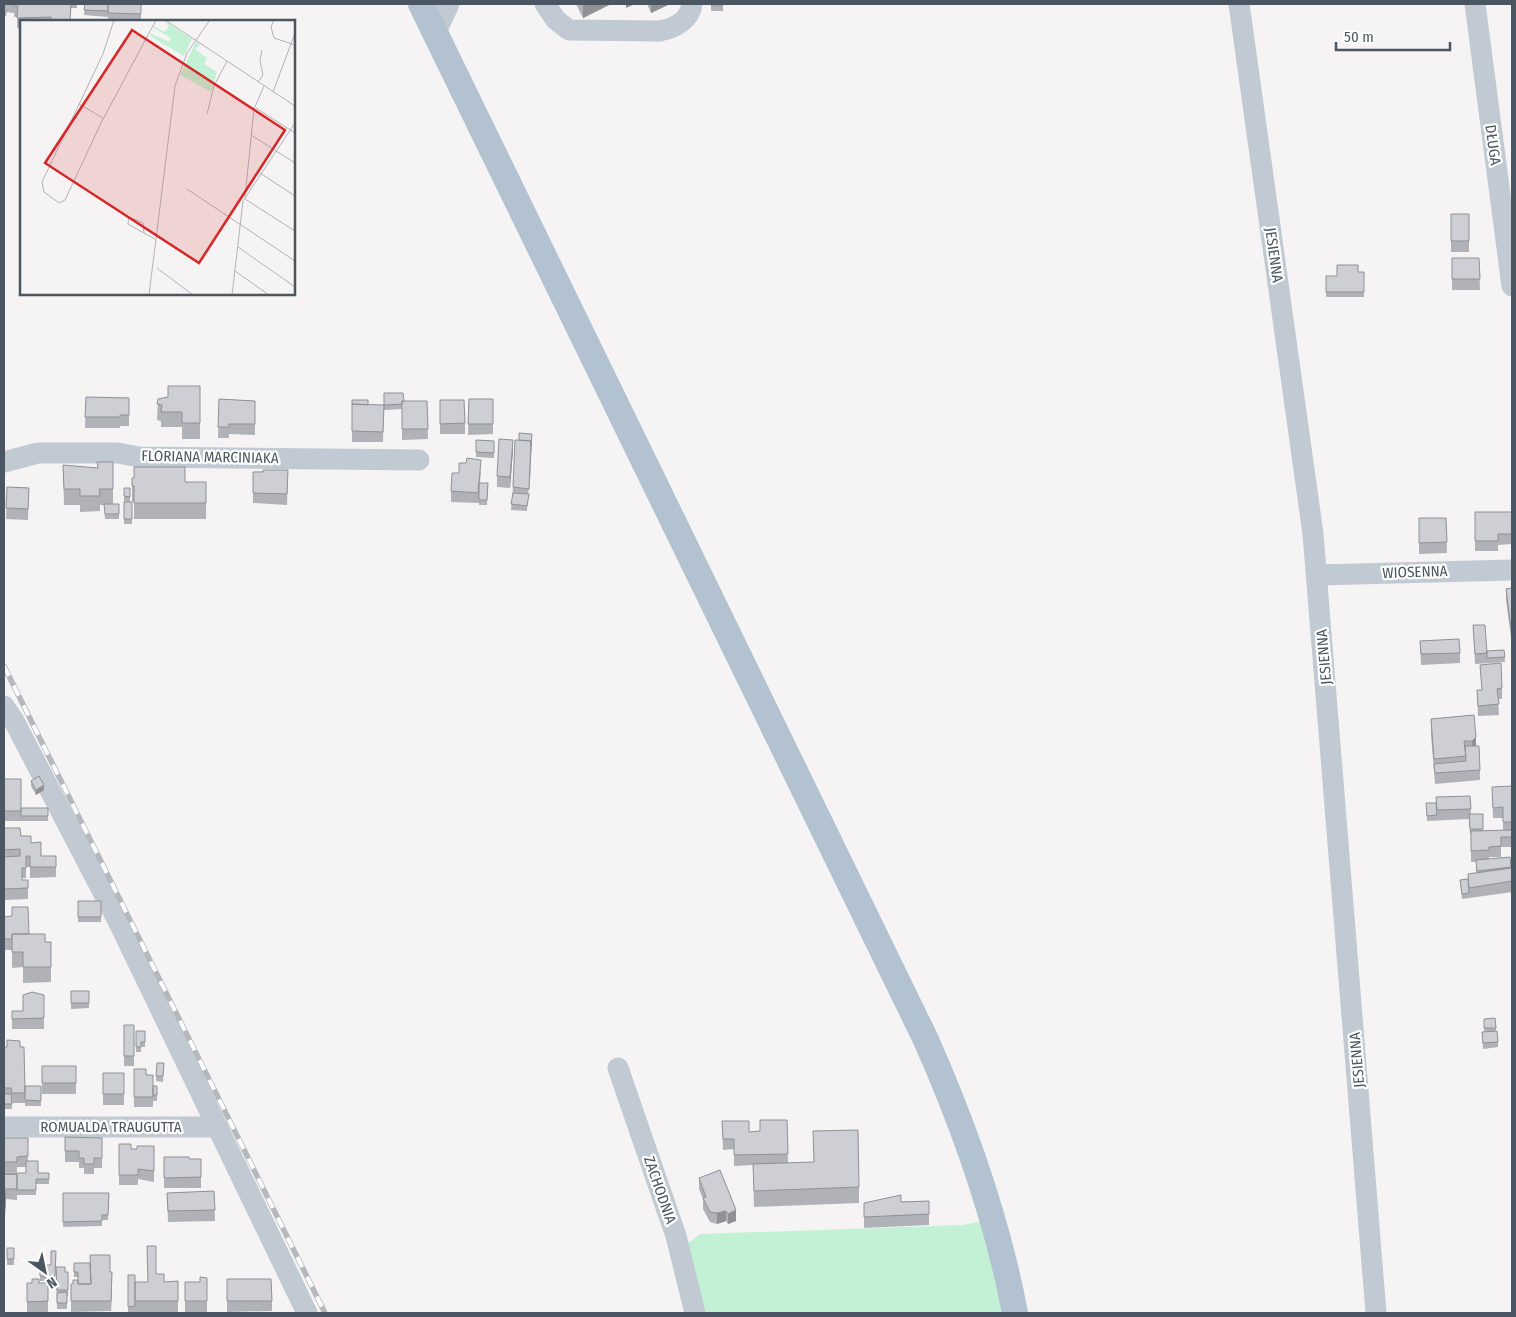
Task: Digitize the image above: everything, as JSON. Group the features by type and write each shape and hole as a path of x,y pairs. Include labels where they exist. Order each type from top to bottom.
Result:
{"main road":[{"path":"421,4 926,1040 960,1121 986,1195 1000,1243 1015,1313"}],"street":[{"path":"435,34 449,4"},
{"path":"545,4 556,20 569,30 660,32 675,27 684,20 692,4"},
{"name":"JESIENNA","path":"1239,4 1317,575 1376,1313"},
{"name":"DŁUGA","path":"1475,4 1512,286"},
{"name":"FLORIANA MARCINIAKA","path":"4,462 38,453 118,453 139,457 418,460"},
{"name":"WIOSENNA","path":"1317,575 1512,570"},
{"path":"4,706 14,721 119,923 307,1313"},
{"name":"ZACHODNIA","path":"618,1068 676,1236 695,1313"},
{"name":"ROMUALDA TRAUGUTTA","path":"4,1127 218,1127"}],"green space":[{"path":"981,1221 1004,1313 700,1313 687,1244 700,1234 964,1225"}],"building":[{"path":"14,4 71,4 70,20 51,20 51,17 17,18 18,6 14,6"},
{"path":"85,4 108,4 108,11 84,10"},
{"path":"108,4 141,4 141,14 108,13"},
{"path":"1451,214 1469,214 1469,241 1451,241"},
{"path":"1452,258 1479,258 1480,279 1452,279"},
{"path":"1337,265 1358,265 1358,272 1364,272 1364,292 1326,292 1326,276 1337,276"},
{"path":"168,386 200,386 200,423 182,423 182,412 161,412 162,405 157,404 158,399 168,397"},
{"path":"384,393 403,393 404,401 402,401 402,404 384,405"},
{"path":"86,397 129,398 129,415 120,415 120,417 85,417"},
{"path":"219,399 255,401 255,424 229,424 229,427 218,427"},
{"path":"469,399 493,399 493,424 468,424"},
{"path":"352,400 368,400 368,405 352,404"},
{"path":"440,400 464,400 465,423 440,424"},
{"path":"402,401 427,401 428,429 402,429"},
{"path":"352,404 384,405 383,432 352,431"},
{"path":"519,433 532,434 531,446 531,441 519,440"},
{"path":"499,439 513,440 510,477 497,476"},
{"path":"476,440 494,441 494,453 476,452"},
{"path":"515,440 531,441 529,489 513,487"},
{"path":"467,458 481,460 478,493 451,491 452,473 459,473 459,463 466,463"},
{"path":"97,462 113,462 113,489 99,489 100,496 80,496 80,489 64,489 63,465 98,468"},
{"path":"134,467 185,467 185,482 206,482 206,503 134,503 132,478 134,478"},
{"path":"263,470 288,470 287,494 253,493 253,472 263,472"},
{"path":"479,483 488,483 487,500 479,500"},
{"path":"7,487 29,488 28,509 6,508"},
{"path":"124,488 130,488 130,497 124,496"},
{"path":"513,493 529,494 527,506 511,504"},
{"path":"124,502 132,502 132,519 124,519"},
{"path":"104,504 119,504 119,514 105,514"},
{"path":"1475,512 1512,512 1512,534 1498,534 1498,541 1475,541"},
{"path":"1419,518 1446,518 1447,542 1419,543"},
{"path":"1512,588 1512,635 1506,589"},
{"path":"1473,625 1485,625 1487,653 1475,654"},
{"path":"1459,639 1460,653 1421,654 1420,641"},
{"path":"1504,650 1505,657 1487,658 1487,651"},
{"path":"1501,663 1502,688 1497,689 1499,704 1478,706 1477,690 1482,690 1480,665"},
{"path":"1474,715 1476,737 1472,741 1464,741 1466,756 1434,759 1431,719"},
{"path":"1465,746 1479,746 1480,770 1435,773 1434,764 1466,761"},
{"path":"39,776 44,785 36,790 31,781"},
{"path":"4,779 21,779 21,811 4,811"},
{"path":"1512,786 1512,822 1503,822 1503,807 1493,808 1492,787"},
{"path":"1470,796 1471,809 1437,810 1436,797"},
{"path":"1426,803 1436,803 1437,815 1427,816"},
{"path":"21,808 48,808 48,816 21,816"},
{"path":"1469,814 1483,814 1483,829 1470,829"},
{"path":"4,828 20,828 21,836 31,836 31,843 41,842 41,856 56,856 56,867 30,867 30,856 26,856 26,868 22,868 22,880 28,880 28,888 4,889 4,857 20,856 20,849 4,850"},
{"path":"1512,830 1512,837 1501,837 1501,846 1489,847 1489,850 1471,851 1471,831"},
{"path":"1510,857 1511,867 1477,871 1476,860"},
{"path":"1512,868 1512,881 1469,888 1468,874"},
{"path":"1468,879 1469,893 1462,894 1460,880"},
{"path":"78,901 101,901 101,917 78,917"},
{"path":"12,907 28,907 29,934 12,934 12,939 4,939 4,917 12,916"},
{"path":"12,934 45,934 45,942 51,942 51,967 23,967 23,952 12,952"},
{"path":"71,991 89,991 89,1003 71,1003"},
{"path":"32,992 44,995 44,1018 12,1019 12,1011 23,1011 23,995"},
{"path":"1495,1018 1496,1028 1484,1028 1484,1019"},
{"path":"124,1025 134,1025 134,1056 124,1056"},
{"path":"136,1031 145,1031 145,1042 141,1042 141,1047 136,1047"},
{"path":"1497,1031 1498,1042 1483,1043 1482,1032"},
{"path":"7,1040 20,1041 20,1047 24,1047 25,1093 12,1093 11,1088 4,1088 4,1047 7,1047"},
{"path":"157,1063 164,1063 163,1076 156,1076"},
{"path":"42,1066 76,1066 76,1083 42,1083"},
{"path":"134,1069 146,1069 146,1075 153,1075 153,1097 134,1097"},
{"path":"103,1073 124,1073 124,1094 103,1094"},
{"path":"25,1086 41,1086 41,1101 25,1100"},
{"path":"153,1086 157,1086 157,1095 153,1095"},
{"path":"4,1094 11,1094 12,1104 4,1104"},
{"path":"760,1120 787,1120 788,1154 734,1155 734,1139 723,1139 722,1121 749,1121 749,1132 760,1131"},
{"path":"858,1130 859,1187 754,1191 753,1164 814,1162 813,1131"},
{"path":"65,1137 102,1138 102,1158 94,1158 94,1164 84,1164 84,1158 79,1158 79,1151 65,1151"},
{"path":"4,1138 28,1138 28,1156 17,1157 17,1162 4,1162"},
{"path":"119,1144 131,1144 131,1149 137,1149 137,1146 154,1146 154,1171 138,1169 138,1175 119,1175"},
{"path":"164,1157 201,1159 201,1177 164,1178"},
{"path":"26,1161 38,1161 38,1173 49,1173 49,1179 36,1179 36,1190 17,1190 17,1174 4,1174 26,1173"},
{"path":"720,1170 736,1210 728,1214 726,1211 710,1212 703,1198 706,1197 699,1178"},
{"path":"4,1174 17,1174 17,1189 6,1189 5,1209 4,1209"},
{"path":"214,1191 215,1210 168,1211 167,1193"},
{"path":"63,1193 109,1193 108,1215 102,1215 102,1221 63,1222"},
{"path":"901,1195 901,1202 929,1201 929,1214 864,1217 864,1203"},
{"path":"147,1246 156,1246 156,1274 164,1274 164,1282 178,1281 178,1301 135,1301 135,1282 148,1282"},
{"path":"7,1248 14,1248 14,1259 7,1259"},
{"path":"51,1251 56,1251 55,1276 40,1276 40,1265 51,1265"},
{"path":"90,1255 110,1255 110,1272 112,1272 111,1301 71,1301 71,1284 73,1284 73,1280 78,1280 78,1284 91,1284"},
{"path":"74,1263 90,1263 91,1284 78,1284 78,1272 74,1272"},
{"path":"56,1267 65,1267 65,1272 68,1272 68,1290 57,1290"},
{"path":"128,1275 135,1275 135,1306 128,1307"},
{"path":"200,1277 207,1278 207,1301 185,1301 185,1282 200,1282"},
{"path":"32,1279 39,1279 39,1283 48,1283 48,1301 27,1302 27,1283 32,1283"},
{"path":"227,1279 271,1279 272,1301 227,1301"},
{"path":"67,1292 67,1303 57,1303 57,1293"}],"railway":[{"path":"4,666 325,1313"}]}
